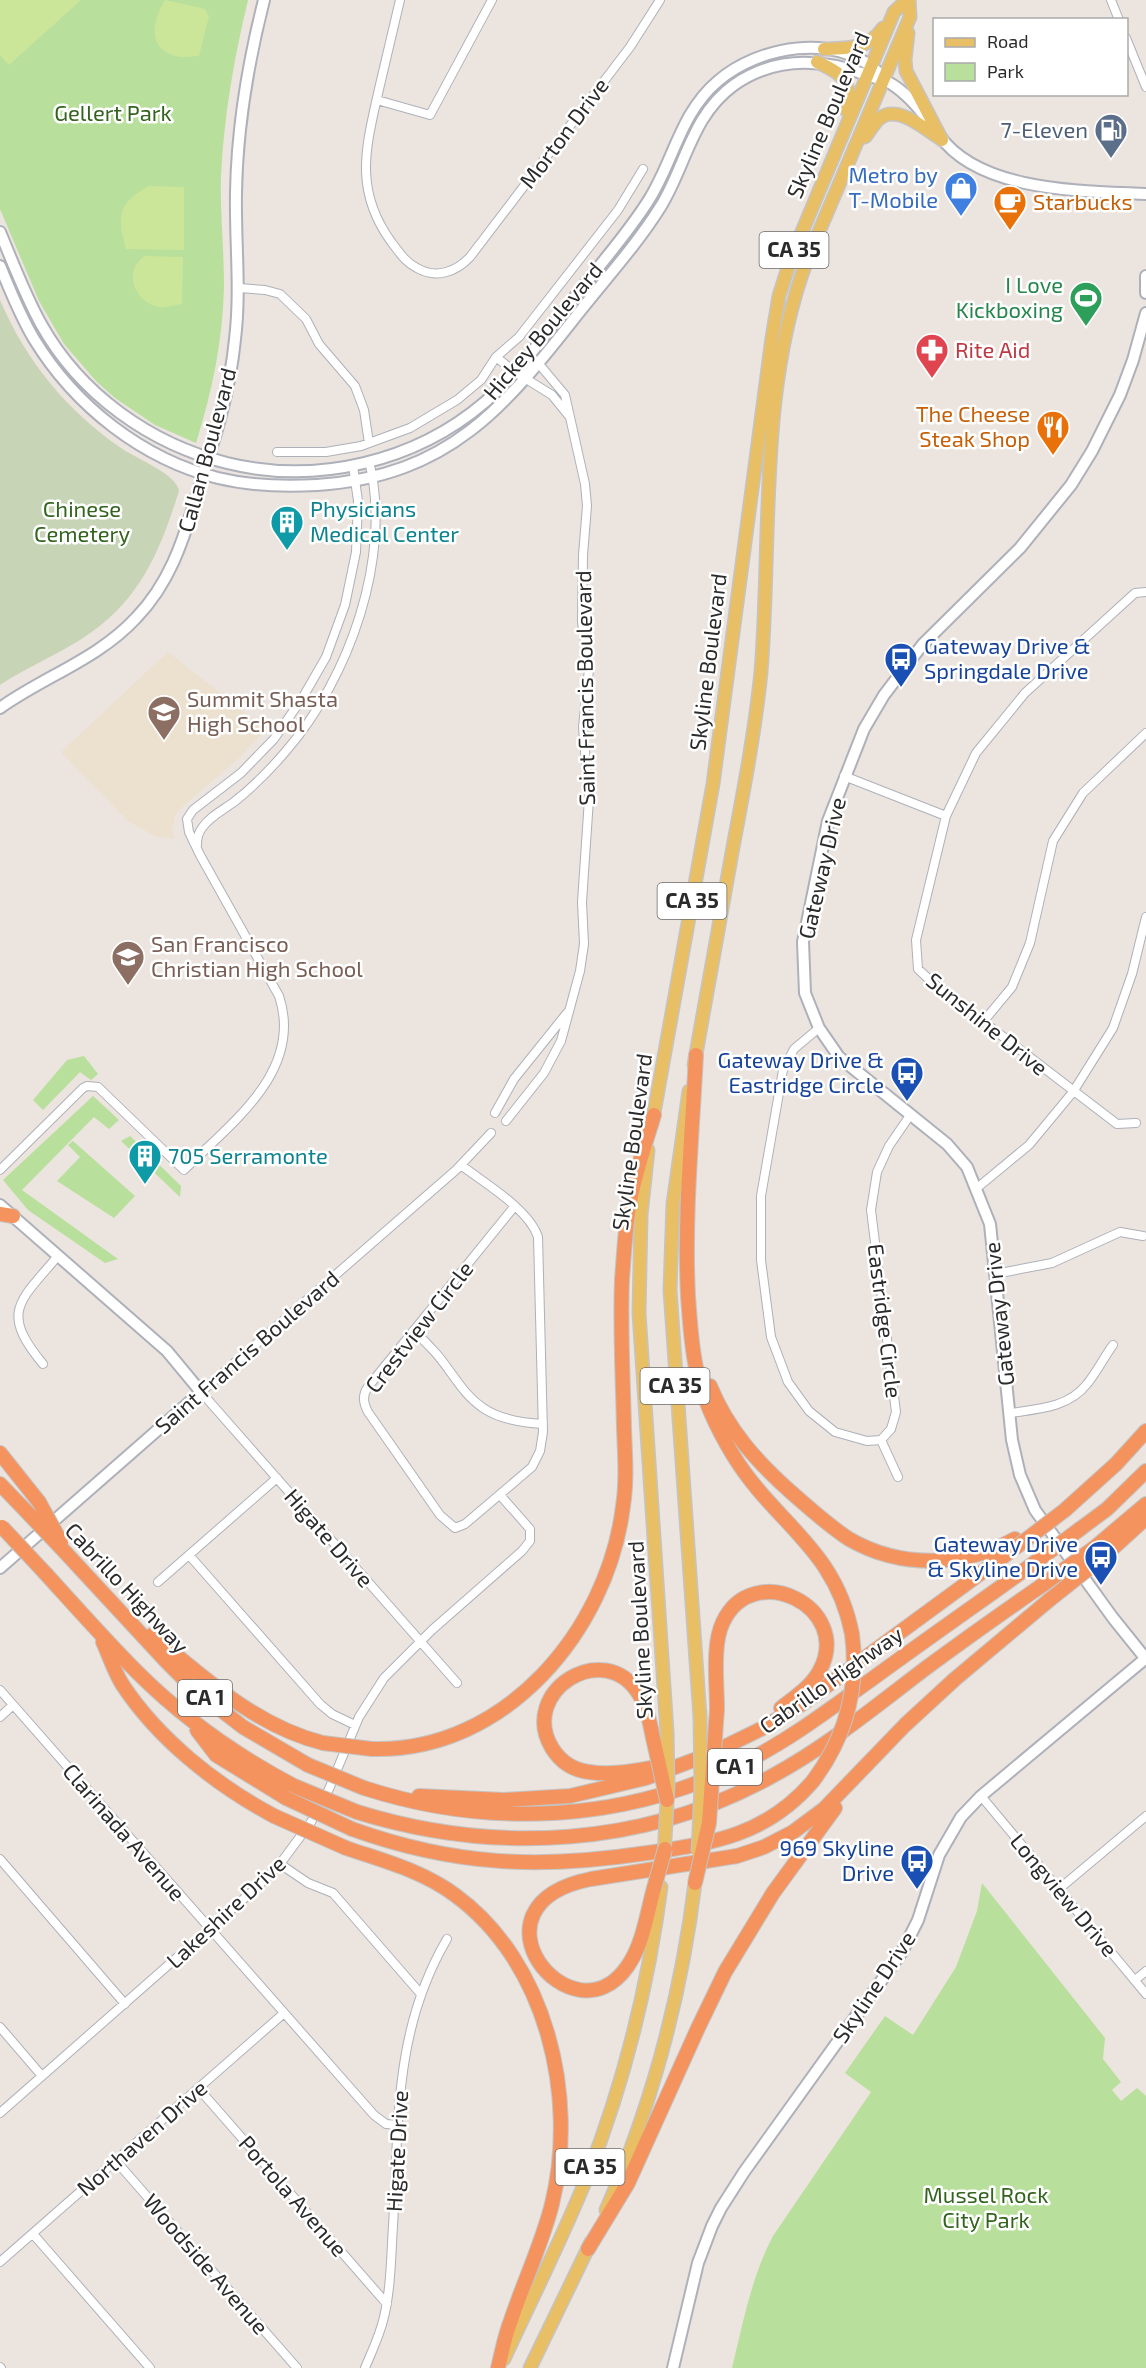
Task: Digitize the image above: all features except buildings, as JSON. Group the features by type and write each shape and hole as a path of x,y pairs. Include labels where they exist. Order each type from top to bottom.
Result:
{"highway":[{"path":"185,1714 216,1755 286,1798 352,1829 412,1848 474,1860 534,1864 597,1860 694,1846 729,1838 775,1816 799,1797 813,1780 834,1748 850,1704 855,1668 852,1634 840,1592 823,1562 749,1479 722,1436 698,1375 690,1324 687,1218 696,1055"},
{"path":"120,1609 239,1705 285,1731 323,1743 372,1749 411,1746 443,1738 480,1723 508,1705 533,1684 562,1652 584,1621 601,1587 617,1541 624,1495 622,1311 628,1216 654,1115"},
{"path":"690,1324 709,1383 721,1410 736,1434 775,1478 845,1536 883,1553 930,1561 974,1556 1017,1542"},
{"path":"387,1795 504,1800 562,1797 628,1783 710,1754 734,1743 809,1700 1063,1508 1116,1464 1146,1431"},
{"path":"0,1453 39,1502 65,1552"},
{"name":"Cabrillo Highway","path":"0,1484 120,1609 172,1667 210,1702 252,1733 308,1765 387,1795 428,1805 469,1811 551,1814 623,1804 693,1785 747,1761 792,1735 1080,1530 1115,1502 1146,1471"},
{"name":"Cabrillo Highway","path":"1,1525 138,1674 185,1714 242,1756 294,1786 357,1812 433,1832 515,1840 598,1834 680,1816 748,1789 811,1753 1041,1586 1098,1553 1146,1503"},
{"path":"665,1850 658,1888 633,1958 622,1973 612,1981 593,1989 570,1987 556,1981 539,1964 531,1943 532,1923 539,1905 552,1892 576,1882 722,1859 770,1845 793,1832 819,1814 884,1746 966,1669 1048,1601 1098,1553 1146,1518"},
{"path":"695,1883 709,1823 717,1709 718,1639 723,1621 731,1610 747,1598 766,1592 787,1594 808,1606 824,1632 826,1648 821,1669 802,1692 734,1743"},
{"path":"98,1632 121,1682 160,1730 219,1781 274,1816 312,1835 426,1877 455,1894 479,1915 501,1940 518,1966 536,2003 550,2043 560,2111 560,2152 556,2184 544,2233 510,2322 499,2368"},
{"path":"667,1800 653,1737 648,1714 640,1695 623,1678 607,1671 587,1671 566,1680 552,1696 546,1709 545,1731 551,1746 561,1759 582,1771 598,1773 629,1771 710,1754"},
{"path":"588,2249 628,2183 706,2009 735,1954 796,1860 884,1746"}],"main road":[{"name":"Skyline Boulevard","path":"665,1850 667,1732 639,1313 641,1215 654,1115 713,784 777,307 791,258 894,12 908,0"},
{"name":"Skyline Boulevard","path":"530,2368 588,2249 626,2164 657,2072 681,1977 695,1883 701,1787 700,1717 670,1290 670,1247 675,1177 755,729 762,650 768,489 784,341 796,290 910,17 908,0"},
{"path":"824,50 865,45 877,36 894,12"},
{"path":"910,17 905,54 906,70 942,140"},
{"path":"818,62 840,74 847,84 849,98 843,133"},
{"path":"849,161 878,119 890,113 903,116 942,140"},
{"name":"CA 35","path":"499,2368 580,2193 616,2096 645,1985 658,1888"}],"street":[{"name":"Callan Boulevard","path":"0,708 32,687 95,653 137,617 159,589 176,558 209,458 231,372 239,288 236,194 238,153 249,69 264,0"},
{"path":"400,0 377,100 430,115 492,0"},
{"name":"Morton Drive","path":"377,100 365,161 368,192 382,229 406,262 424,272 438,274 454,270 464,263 630,47 660,0"},
{"path":"1111,0 1118,18"},
{"path":"1128,43 1146,87"},
{"name":"Hickey Boulevard","path":"0,232 43,327 60,354 87,385 110,406 154,434 209,458 244,466 285,471 327,471 353,466 405,449 451,427 485,402 515,372 640,213 661,178 685,121 710,88 734,69 762,56 792,49 824,50 853,56 869,71 908,96 942,140 958,156 970,164 1006,177 1077,190 1146,194"},
{"name":"Hickey Boulevard","path":"0,266 18,309 56,371 84,401 115,427 149,450 204,474 239,483 271,486 332,484 373,477 410,466 446,447 496,410 526,379 654,216 675,181 698,125 717,100 732,87 759,71 788,63 818,62 869,71"},
{"name":"Hickey Boulevard","path":"277,452 326,452 369,443 410,428 449,406 481,380 496,357 519,337 622,203 643,169"},
{"path":"1146,276 1146,293"},
{"path":"239,288 280,294 306,319 319,344 355,386 364,410 369,443"},
{"name":"Gateway Drive","path":"1146,313 1133,360 1120,395 1092,451 1076,477 1047,517 1020,548 937,628 902,669 864,729 828,821 803,942 805,993 819,1028 839,1058 947,1144 967,1167 990,1224 1012,1440 1020,1475 1035,1510 1107,1610 1146,1658"},
{"name":"Saint Francis Boulevard","path":"496,357 552,395 569,416"},
{"path":"515,372 539,364"},
{"name":"Saint Francis Boulevard","path":"506,1121 532,1090 554,1055 566,1028 584,944 582,902 584,851 590,799 583,727 589,669 582,622 583,555 587,506 585,484 565,395 539,364"},
{"path":"200,855 197,842 201,828 252,786 288,750 318,707 341,664 357,624 370,567 376,514 373,477 369,461"},
{"path":"0,1170 33,1135 83,1088 90,1085 98,1087 184,1170 254,1099 268,1081 280,1058 285,1020 281,1002 200,855 188,828 187,819 190,812 236,777 274,739 309,687 330,646 345,605 356,552 358,501 353,466"},
{"name":"Sunshine Drive","path":"1136,1124 1117,1124 983,1022 918,969 916,940 945,816 976,753 1025,693 1135,593 1146,592"},
{"path":"983,1022 1012,987 1030,943 1053,841 1083,793 1146,733"},
{"path":"844,776 945,816"},
{"path":"977,1188 1029,1145 1073,1092 1113,1028 1132,974 1146,917"},
{"name":"Saint Francis Boulevard","path":"495,1113 505,1091 558,1026 573,998"},
{"path":"819,1028 794,1049 783,1070 761,1196 761,1260 771,1338 788,1382 809,1411 835,1432 867,1441 881,1440 898,1477"},
{"name":"Eastridge Circle","path":"881,1440 891,1429 896,1412 871,1210 877,1172 889,1146 911,1114"},
{"name":"Saint Francis Boulevard","path":"0,1568 461,1165 491,1132"},
{"name":"Crestview Circle","path":"461,1165 514,1207 533,1225 539,1244 543,1424 542,1445 536,1462 462,1527 451,1526 440,1515 366,1409 363,1399 366,1389 514,1207"},
{"path":"0,1205 7,1215 167,1351 201,1392"},
{"path":"995,1274 1052,1263 1120,1232 1143,1236"},
{"path":"43,1364 22,1336 18,1323 19,1310 25,1295 57,1257"},
{"path":"413,1331 431,1348 460,1387 477,1404 505,1419 543,1424"},
{"path":"1010,1413 1055,1406 1074,1397 1088,1384 1113,1344"},
{"name":"Higate Drive","path":"201,1392 457,1683"},
{"path":"158,1582 277,1478"},
{"name":"Lakeshire Drive","path":"0,2113 210,1930 280,1864 301,1838 320,1806 355,1725 378,1685 420,1642 530,1541 530,1529 500,1495"},
{"path":"189,1555 320,1704 332,1714 355,1725"},
{"name":"Skyline Drive","path":"673,2368 698,2263 721,2208 744,2172 902,1952 918,1920 945,1841 961,1817 981,1797 1146,1658"},
{"name":"Clarinada Avenue","path":"0,1690 374,2115 386,2124 398,2125"},
{"path":"0,1717 13,1705"},
{"name":"Longview Drive","path":"981,1797 1146,1994"},
{"path":"1059,1889 1146,1816"},
{"path":"0,1859 125,2004"},
{"path":"280,1864 308,1883 333,1893 420,1993"},
{"name":"Higate Drive","path":"365,2368 378,2336 387,2304 404,2054 420,1993 447,1939"},
{"path":"1135,1980 1146,1971"},
{"name":"Northaven Drive","path":"0,2262 283,2014"},
{"path":"0,2027 42,2076"},
{"name":"Portola Avenue","path":"199,2089 387,2304"},
{"name":"Woodside Avenue","path":"116,2161 297,2368"},
{"path":"33,2234 150,2368"}],"shaded area":[{"name":"Summit Shasta High School","path":"168,652 266,729 239,758 181,808 175,816 174,839 155,836 128,821 61,752"}],"green space":[{"name":"Gellert Park","path":"0,0 248,0 230,87 222,154 224,286 219,346 212,385 196,443 155,425 115,398 96,381 64,344 39,301 0,209"},
{"path":"0,0 81,0 9,65 0,55"},
{"path":"165,0 205,9 209,16 199,56 175,56 159,46 155,24"},
{"path":"149,186 184,187 184,250 126,249 121,228 122,212 125,205 138,192"},
{"path":"144,256 183,257 182,304 159,307 147,302 138,293 133,274"},
{"name":"Chinese Cemetery","path":"0,300 22,344 35,364 66,401 101,434 171,479 179,491 154,556 132,593 118,610 80,640 0,685"},
{"path":"84,1056 98,1074 91,1080 80,1072 43,1110 33,1100 67,1060"},
{"path":"93,1096 119,1120 109,1129 94,1117 22,1190 118,1259 105,1263 28,1210 3,1180"},
{"path":"130,1136 181,1186 180,1197 121,1141"},
{"path":"73,1141 135,1196 114,1218 57,1181 80,1157 68,1145"},
{"name":"Mussel Rock City Park","path":"982,1883 1105,2038 1103,2059 1121,2082 1112,2090 1121,2101 1137,2088 1146,2096 1146,2368 732,2368 753,2284 773,2236 871,2092 845,2073 885,2016 913,2035 956,1967 977,1911"}],"place":[{"name":"7-Eleven","path":"1111,159"},
{"name":"Metro by T-Mobile","path":"961,217"},
{"name":"Starbucks","path":"1010,231"},
{"name":"I Love Kickboxing","path":"1086,327"},
{"name":"Rite Aid","path":"932,379"},
{"name":"The Cheese Steak Shop","path":"1053,456"},
{"name":"Physicians Medical Center","path":"287,551"},
{"name":"Gateway Drive & Springdale Drive","path":"901,688"},
{"name":"Summit Shasta High School","path":"164,741"},
{"name":"San Francisco Christian High School","path":"128,986"},
{"name":"Gateway Drive & Eastridge Circle","path":"907,1102"},
{"name":"705 Serramonte","path":"145,1185"},
{"name":"Gateway Drive & Skyline Drive","path":"1101,1586"},
{"name":"969 Skyline Drive","path":"917,1890"}]}
